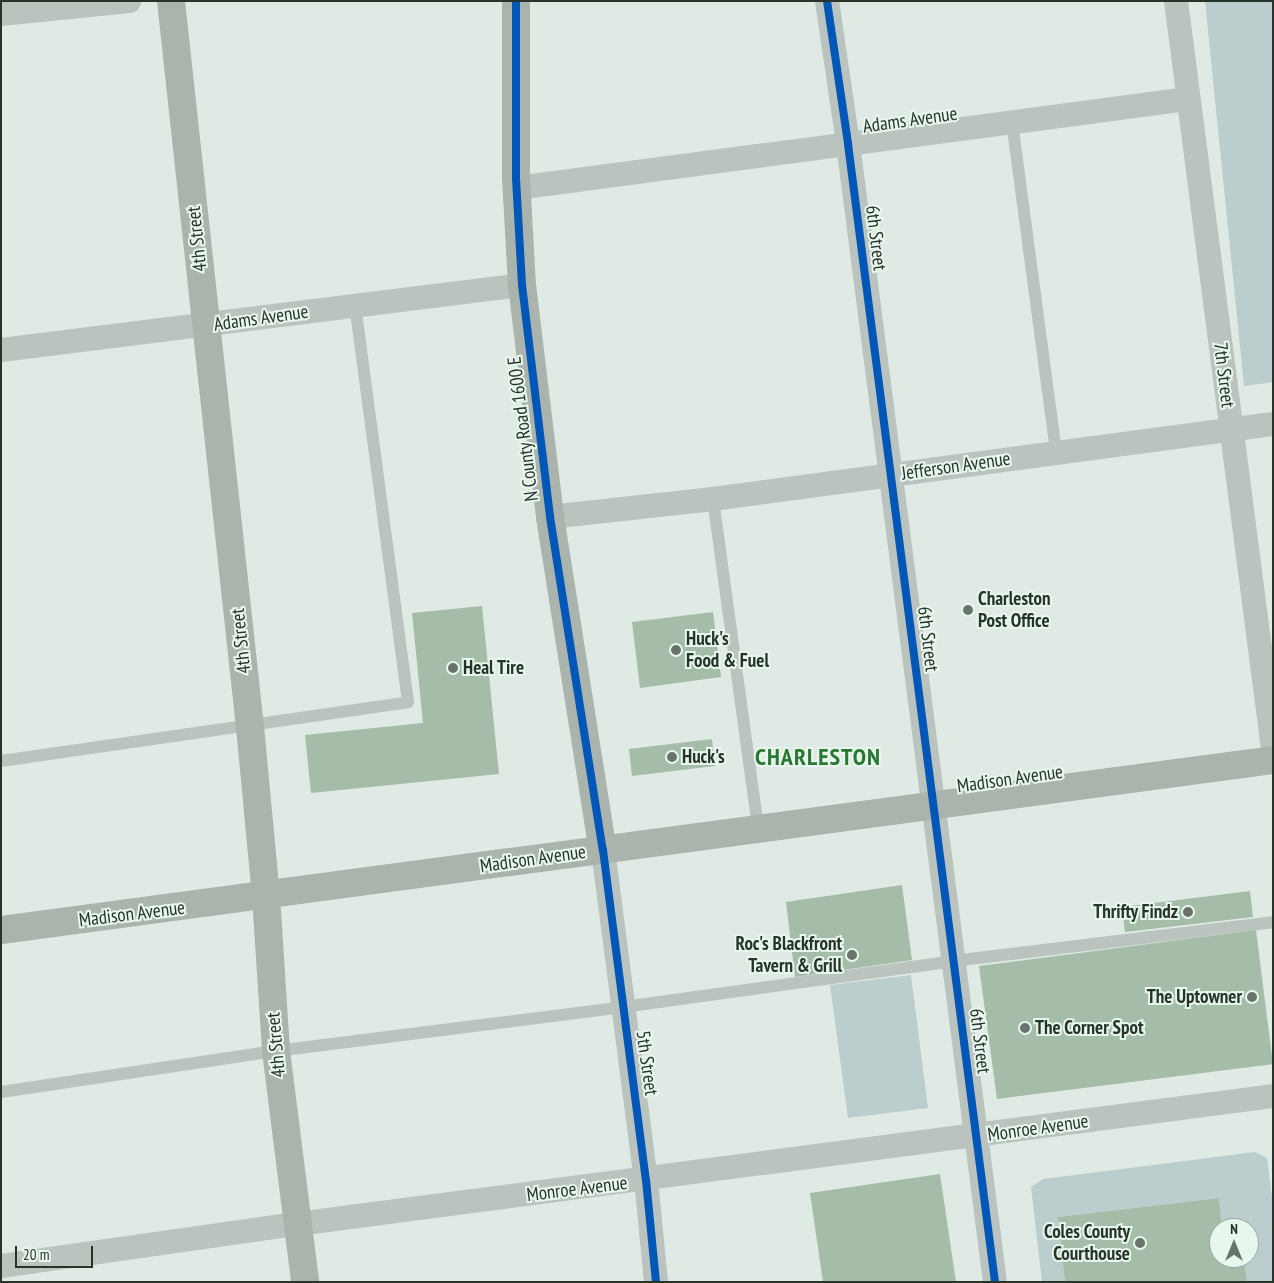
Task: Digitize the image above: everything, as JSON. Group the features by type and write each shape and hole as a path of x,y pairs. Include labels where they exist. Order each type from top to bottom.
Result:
{"street":[{"path":"1,14 129,1"},
{"name":"4th Street","path":"171,1 250,727 266,896 276,1051 305,1282"},
{"name":"N County Road 1600 E","path":"516,1 517,188 522,285 550,517 603,850"},
{"name":"6th Street","path":"827,1 848,144 995,1282"},
{"name":"7th Street","path":"1176,1 1273,749"},
{"name":"Adams Avenue","path":"517,188 1188,98"},
{"name":"Adams Avenue","path":"1,350 522,285"},
{"name":"Jefferson Avenue","path":"550,517 713,499 1273,424"},
{"name":"Madison Avenue","path":"1,930 1273,760"},
{"name":"5th Street","path":"603,850 646,1180 656,1282"},
{"name":"Monroe Avenue","path":"1,1266 297,1224 646,1180 1273,1096"}],"lane":[{"path":"1012,122 1056,453"},
{"path":"1,761 250,727 408,702 355,305"},
{"path":"713,499 758,829"},
{"path":"1,1092 276,1051 623,1007 953,961 1273,922"}],"shaded area":[{"path":"1205,1 1273,1 1273,382 1244,386"},
{"path":"911,975 928,1108 848,1118 830,985"},
{"path":"1255,1152 1267,1158 1273,1205 1273,1282 1247,1282 1245,1268 1259,1268 1259,1218 1221,1218 1219,1198 1058,1217 1065,1282 1042,1282 1031,1187 1043,1179"}],"building":[{"name":"Heal Tire","path":"482,606 499,774 311,793 305,735 423,723 412,613"},
{"name":"Huck's Food & Fuel","path":"713,612 721,677 640,688 632,622"},
{"name":"Huck's","path":"712,739 715,766 632,776 629,749"},
{"path":"902,885 912,960 795,977 786,902"},
{"name":"Thrifty Findz","path":"1250,891 1253,917 1125,932 1122,907"},
{"path":"1256,930 1273,1064 997,1099 979,966"},
{"path":"940,1174 956,1282 823,1282 810,1193"},
{"name":"Coles County Courthouse","path":"1219,1198 1221,1218 1209,1218 1209,1268 1245,1268 1247,1282 1065,1282 1058,1217"}],"cycle path":[{"path":"516,1 516,178 522,285 550,517 603,850 646,1180 656,1282"},
{"path":"827,1 848,144 995,1282"}],"place":[{"name":"Charleston Post Office","path":"968,610"},
{"name":"Huck's Food & Fuel","path":"676,650"},
{"name":"Heal Tire","path":"453,668"},
{"name":"Huck's","path":"672,757"},
{"name":"Thrifty Findz","path":"1188,912"},
{"name":"Roc's Blackfront Tavern & Grill","path":"852,955"},
{"name":"The Uptowner","path":"1252,997"},
{"name":"The Corner Spot","path":"1025,1028"},
{"name":"Coles County Courthouse","path":"1140,1243"}],"district":[{"name":"CHARLESTON","path":"818,757"}]}
